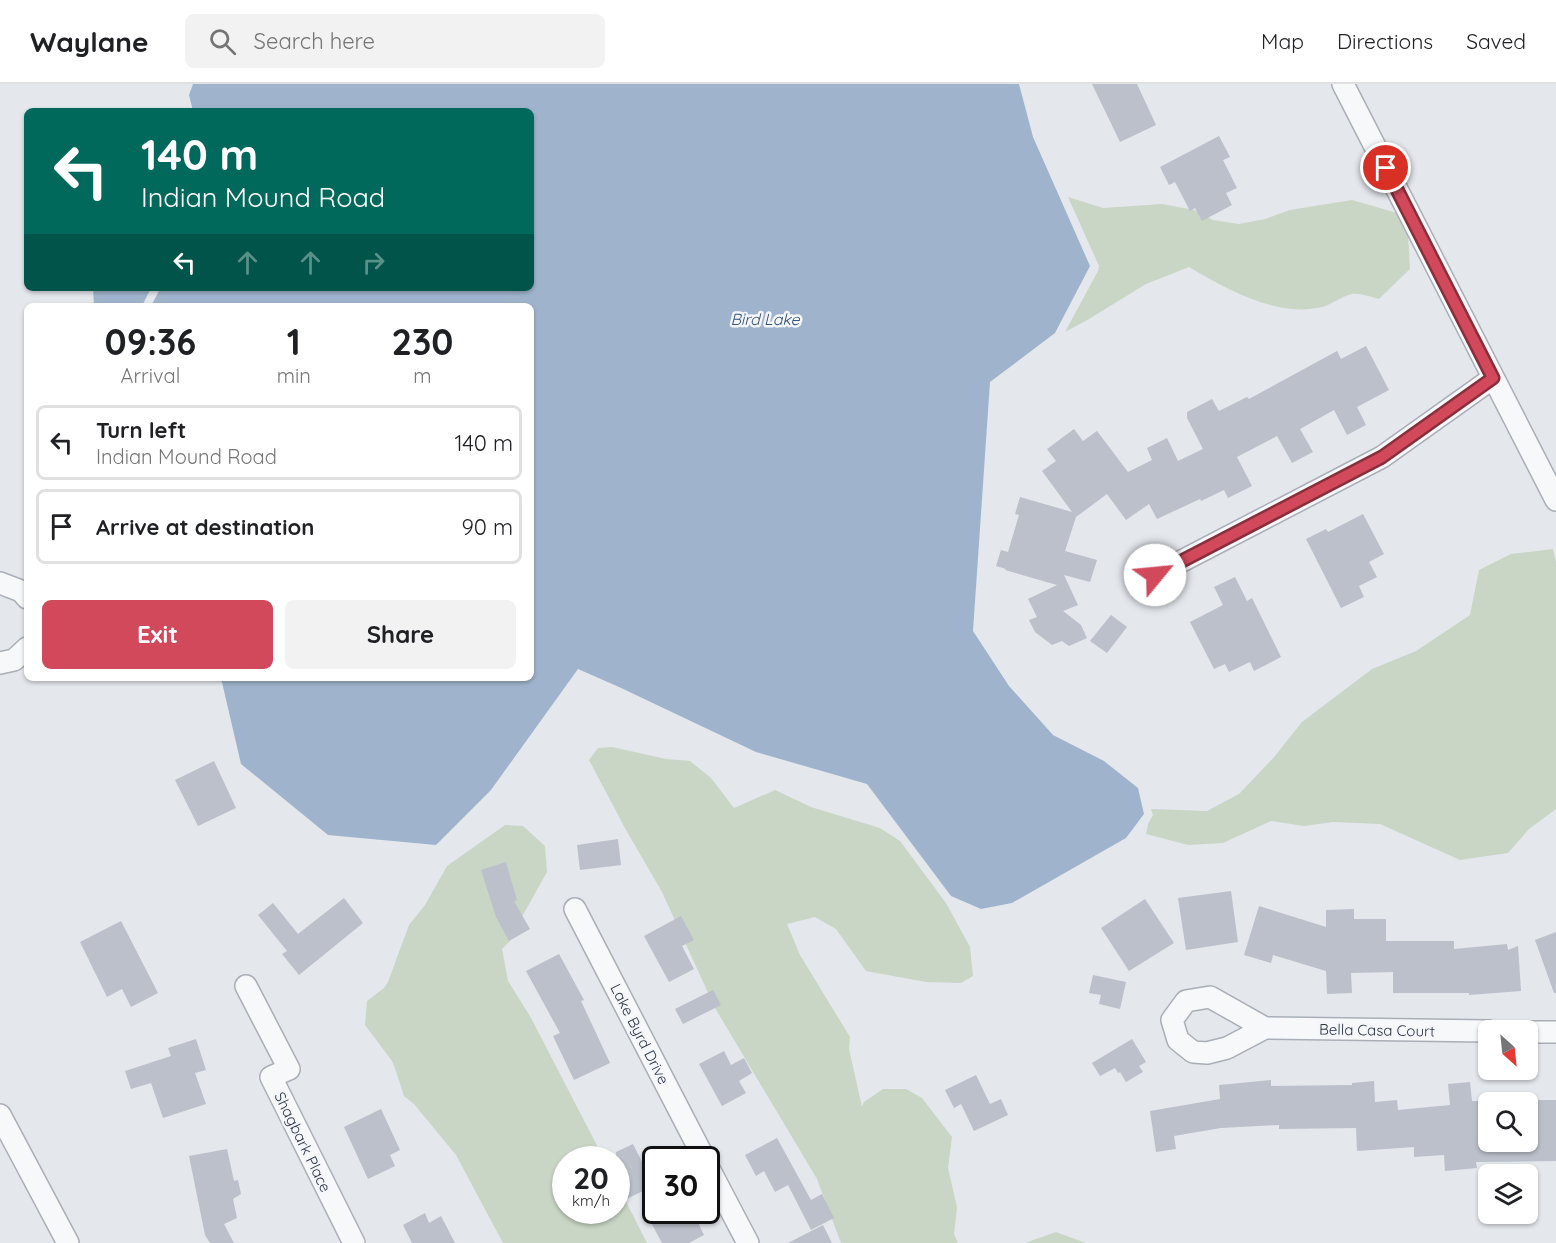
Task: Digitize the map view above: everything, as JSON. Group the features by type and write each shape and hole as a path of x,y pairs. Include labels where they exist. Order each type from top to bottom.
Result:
{"street":[{"path":"1343,84 1556,500"},
{"path":"1155,575 1382,457 1493,378"},
{"path":"0,583 21,591 24,594"},
{"path":"0,663 14,660 24,651"},
{"name":"Lake Byrd Drive","path":"575,909 698,1146"},
{"name":"Shagbark Place","path":"246,986 289,1069 271,1077 354,1243"},
{"name":"Bella Casa Court","path":"1265,1028 1478,1031"},
{"path":"1538,1032 1556,1032"},
{"path":"0,1115 68,1243"},
{"name":"Lake Byrd Drive","path":"720,1188 748,1243"}],"green space":[{"path":"1068,197 1103,208 1162,204 1194,210 1213,220 1239,224 1265,219 1290,210 1352,200 1397,213 1408,234 1410,269 1379,299 1352,294 1322,307 1305,309 1270,305 1253,299 1189,267 1146,284 1065,332 1099,266"},
{"path":"1553,549 1556,562 1556,809 1529,829 1508,853 1460,860 1380,824 1333,822 1304,826 1271,821 1223,843 1188,845 1146,834 1153,815 1151,809 1207,811 1239,794 1275,756 1302,722 1372,669 1416,651 1470,615 1479,570 1511,554"},
{"path":"612,747 666,759 690,761 711,778 734,808 775,790 811,807 880,828 900,841 946,903 970,947 973,976 961,983 926,982 866,971 836,929 815,917 787,924 800,955 850,1037 849,1049 862,1107 864,1102 883,1089 906,1089 922,1098 952,1137 948,1168 957,1207 954,1234 958,1243 841,1243 817,1179 715,1008 662,892 589,760 598,748"},
{"path":"505,825 523,826 545,846 547,872 523,915 510,926 510,941 502,949 508,981 530,1016 597,1146 552,1146 552,1224 630,1224 630,1210 647,1243 503,1243 456,1155 414,1104 404,1096 392,1061 365,1025 367,1001 388,982 409,925 425,905 447,866"},
{"path":"1056,1232 1086,1243 1025,1243"}],"water":[{"name":"Bird Lake","path":"193,84 1019,84 1033,137 1090,266 1055,333 990,382 973,631 1009,686 1053,735 1104,761 1138,788 1144,814 1126,838 1012,903 981,909 951,896 867,784 756,752 578,669 491,790 436,845 328,835 241,764 222,681 534,681 534,303 153,303 159,291 534,291 534,108 192,108 189,95"},
{"path":"93,291 150,291 144,303 94,303"}],"building":[{"path":"1092,84 1137,84 1156,125 1120,142"},
{"path":"1219,136 1230,157 1223,160 1237,188 1226,193 1232,205 1202,221 1195,208 1190,211 1175,182 1169,185 1160,167"},
{"path":"1366,346 1389,390 1357,407 1366,425 1347,435 1334,410 1300,429 1313,452 1292,463 1277,436 1237,457 1252,486 1228,498 1224,490 1157,519 1149,504 1126,520 1107,494 1076,517 1065,551 1097,560 1090,582 1064,575 1078,605 1063,611 1081,625 1087,638 1069,646 1062,641 1052,645 1035,632 1029,620 1037,617 1028,599 1057,585 996,566 1001,550 1008,552 1019,515 1015,514 1020,497 1072,512 1042,471 1056,461 1047,449 1074,429 1083,441 1097,431 1128,472 1152,460 1147,448 1167,438 1178,461 1203,449 1187,418 1187,412 1212,399 1219,411 1247,397 1249,399 1337,351 1341,359"},
{"path":"1363,514 1384,554 1369,562 1377,577 1359,586 1364,597 1341,608 1306,539 1326,529 1328,532"},
{"path":"1235,577 1247,601 1252,598 1281,657 1254,671 1250,662 1229,672 1225,664 1214,669 1190,622 1223,605 1214,587"},
{"path":"1111,615 1127,627 1107,653 1090,641"},
{"path":"214,761 236,808 198,826 175,780"},
{"path":"618,839 621,865 580,870 577,845"},
{"path":"506,862 517,900 514,901 530,929 509,941 496,917 481,870"},
{"path":"1231,891 1238,942 1186,950 1178,898"},
{"path":"344,898 363,923 299,975 282,954 287,951 258,915 273,903 298,934"},
{"path":"1145,899 1174,943 1129,971 1101,928"},
{"path":"1259,906 1326,927 1326,910 1354,909 1354,919 1386,919 1386,941 1454,941 1454,949 1507,944 1508,950 1518,946 1521,991 1469,995 1469,993 1393,993 1393,972 1351,973 1352,993 1327,994 1326,971 1273,955 1271,963 1244,955"},
{"path":"681,916 694,940 682,946 694,969 669,982 644,936"},
{"path":"121,921 158,993 131,1007 122,989 107,997 80,942"},
{"path":"1556,932 1556,993 1554,993 1535,940"},
{"path":"559,954 584,1000 581,1001 610,1063 574,1080 553,1036 560,1033 526,971"},
{"path":"1093,975 1126,982 1120,1009 1099,1004 1101,995 1089,993"},
{"path":"713,990 721,1005 683,1024 675,1009"},
{"path":"196,1039 206,1070 195,1073 206,1104 163,1118 151,1083 131,1089 125,1071 171,1056 168,1048"},
{"path":"1132,1039 1146,1062 1139,1066 1143,1072 1126,1082 1115,1068 1100,1076 1092,1063"},
{"path":"724,1051 731,1065 744,1058 752,1073 739,1081 746,1093 722,1106 699,1064"},
{"path":"976,1075 990,1104 1001,1099 1008,1115 974,1131 961,1104 954,1108 945,1090"},
{"path":"1271,1080 1271,1086 1352,1085 1352,1083 1374,1081 1375,1102 1397,1100 1398,1110 1450,1105 1448,1084 1470,1082 1472,1101 1478,1101 1478,1152 1538,1152 1538,1100 1556,1100 1556,1161 1476,1162 1477,1168 1445,1171 1444,1155 1414,1157 1414,1147 1357,1151 1356,1128 1279,1129 1279,1125 1221,1128 1174,1136 1176,1149 1156,1152 1150,1111 1220,1099 1219,1085"},
{"path":"381,1109 400,1150 390,1155 395,1166 368,1179 344,1127"},
{"path":"777,1138 811,1200 822,1194 834,1218 811,1230 788,1185 775,1192 764,1171 756,1176 745,1155"},
{"path":"633,1144 642,1162 642,1191 630,1197 630,1146"},
{"path":"227,1149 234,1181 238,1180 241,1194 233,1199 237,1218 224,1224 234,1243 210,1243 205,1235 189,1156"},
{"path":"425,1213 429,1223 441,1216 455,1243 412,1243 403,1225"},
{"path":"652,1224 699,1224 704,1235 689,1243 662,1243"},
{"path":"823,1225 832,1243 788,1243"}],"route":[{"path":"1155,575 1382,457 1493,378 1386,168"}]}
